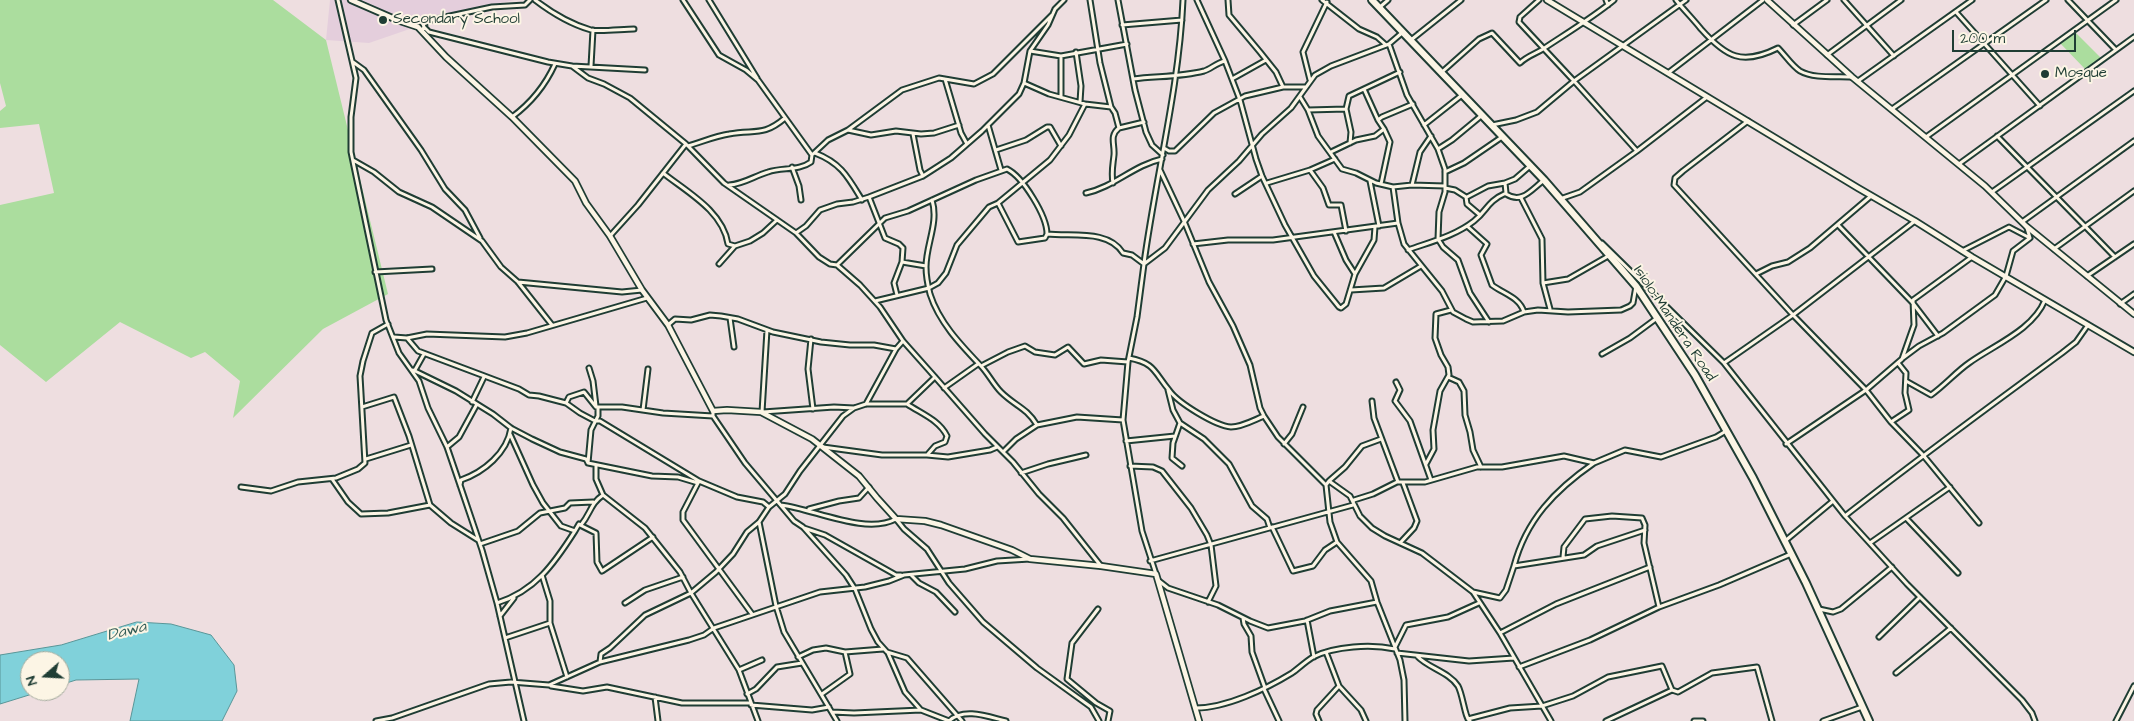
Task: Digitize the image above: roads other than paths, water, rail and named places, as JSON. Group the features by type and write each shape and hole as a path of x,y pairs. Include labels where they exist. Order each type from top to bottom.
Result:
{"highway":[{"name":"Isiolo-Mandera Road","path":"1372,0 1544,180 1636,286 1691,367 1727,430 1792,554 1869,721"}],"main road":[{"path":"350,0 421,27 465,75 512,117 575,181 586,203 610,236 647,298 668,325 713,413 726,410 762,412 812,439 859,476 896,519 925,521 941,525 1012,550 1030,560 1102,566 1156,574 1199,721"},
{"path":"1547,0 1916,221 1972,257 2134,352"},
{"path":"1767,0 1858,82 1959,164 2026,226 2086,277 2134,314"}],"street":[{"path":"338,0 356,82 350,136 353,160 375,272 388,324 399,353 420,374 444,384 511,428 560,452 586,459 588,463 596,465 659,477 678,477 699,482 737,497 763,502 769,507"},
{"path":"530,0 526,5 492,7 431,20 421,27 429,32 555,64 645,70"},
{"path":"535,0 574,25 592,30 634,29"},
{"path":"683,0 720,55 746,70 758,80"},
{"path":"709,0 758,80 784,118 814,154 835,162 848,175 862,200"},
{"path":"729,186 768,172 807,165 811,162 814,154 828,140 848,130 902,90 939,78 974,84 983,80 993,74 1052,15 1064,0"},
{"path":"1090,0 1111,108 1115,113 1119,128"},
{"path":"1118,0 1133,79 1144,122 1152,145 1163,157"},
{"path":"1156,574 1150,561 1142,532 1123,420 1128,360 1137,317 1149,223 1163,157 1175,76 1183,0"},
{"path":"1196,0 1225,61 1240,100 1262,176 1292,237 1314,276 1341,308 1346,304 1355,274 1374,240 1377,227 1370,180"},
{"path":"1228,0 1229,15 1266,60 1283,87"},
{"path":"1322,0 1327,2 1359,29 1388,44 1407,95 1438,149 1445,172 1445,187 1439,212 1438,239 1443,247 1458,260 1470,293 1489,322"},
{"path":"1380,8 1388,0"},
{"path":"1411,40 1462,0"},
{"path":"1539,0 1519,20 1638,151"},
{"path":"1606,0 1608,5"},
{"path":"1441,73 1479,39 1492,33 1520,63 1526,57 1545,48 1614,0"},
{"path":"1676,0 1711,40 1724,51 1741,58 1756,58 1778,48 1799,70 1804,72 1824,76 1852,76"},
{"path":"1492,125 1516,120 1537,112 1574,81 1686,0"},
{"path":"1668,73 1763,0"},
{"path":"1793,25 1828,0"},
{"path":"1844,0 1894,56"},
{"path":"1828,55 1901,0"},
{"path":"1858,82 1972,0"},
{"path":"1892,109 2046,0"},
{"path":"2068,0 2116,50"},
{"path":"1926,136 2116,0"},
{"path":"1310,81 1303,52 1327,2"},
{"path":"1956,12 2040,106"},
{"path":"796,233 806,226 820,210 836,204 862,200 923,176 951,158 1015,100 1024,83 1030,51 1048,25 1052,15"},
{"path":"1122,25 1182,20"},
{"path":"591,66 592,30"},
{"path":"1144,264 1165,248 1208,190 1291,108 1310,81 1324,69 1388,44 1403,32"},
{"path":"1959,164 2134,37"},
{"path":"1030,51 1061,56 1127,44"},
{"path":"1076,52 1081,86 1080,102"},
{"path":"1061,56 1061,96"},
{"path":"1232,79 1266,60"},
{"path":"1133,79 1175,76 1207,70 1215,63 1225,61"},
{"path":"353,62 364,70 421,150 445,189 465,210 482,241 503,270 518,282 552,325"},
{"path":"512,117 524,108 541,89 555,64"},
{"path":"572,66 588,78 630,98 687,145 729,186 796,233 819,257 830,264 837,265 860,285 875,302 903,341 1021,474 1063,518 1102,566"},
{"path":"1350,144 1351,132 1346,110 1350,94 1364,90 1400,72"},
{"path":"945,79 967,144"},
{"path":"1024,83 1049,94 1085,104 1111,108"},
{"path":"1164,148 1169,151 1175,151 1214,113 1245,96 1283,87 1305,87"},
{"path":"1364,90 1390,142 1380,184"},
{"path":"1991,192 2134,91"},
{"path":"1424,125 1462,94"},
{"path":"1300,97 1308,110 1318,136 1342,169 1393,187 1412,185 1445,187 1455,190 1466,197 1468,204 1480,215"},
{"path":"1560,199 1580,192 1638,151 1707,97"},
{"path":"875,302 938,284 943,278 957,245 965,235 989,207 998,203 1040,170 1069,136 1085,104"},
{"path":"1378,120 1385,115 1413,104"},
{"path":"1308,110 1346,110"},
{"path":"1438,149 1482,115"},
{"path":"610,236 687,145 729,134 760,132 773,128 784,118"},
{"path":"1749,121 1683,171 1675,178 1674,185 1793,315 1866,390 1891,422 1923,455 1979,523"},
{"path":"1112,183 1110,174 1114,155 1114,134 1119,128 1144,122"},
{"path":"848,130 874,135 896,131 913,134 934,133 959,125"},
{"path":"988,125 1001,170"},
{"path":"996,150 1026,140 1047,127 1050,127 1060,146"},
{"path":"1331,152 1356,140 1375,136 1384,129"},
{"path":"913,134 918,163 923,176"},
{"path":"1412,185 1420,152 1431,136"},
{"path":"1998,136 2115,257"},
{"path":"1445,172 1464,164 1502,137"},
{"path":"2022,222 2134,141"},
{"path":"1086,193 1102,190 1133,171 1163,157"},
{"path":"1267,183 1310,170 1335,159"},
{"path":"353,160 374,172 399,192 432,207 482,241"},
{"path":"1466,197 1488,186 1505,183 1514,179 1531,166"},
{"path":"792,167 802,200"},
{"path":"837,265 885,218 908,211 1001,170 1010,169 1022,183 1038,208 1045,223 1047,234"},
{"path":"1160,170 1184,221 1209,282 1233,326 1250,365 1260,408 1264,416 1284,444 1326,485"},
{"path":"1310,170 1322,188 1329,205 1341,205 1346,231"},
{"path":"663,173 695,197 712,214 726,232 728,244 734,246"},
{"path":"1235,194 1262,176"},
{"path":"1506,194 1513,198 1521,198 1544,180"},
{"path":"1505,183 1506,194"},
{"path":"1393,187 1401,236 1408,250 1442,291 1451,310 1458,316 1473,322 1489,322 1503,321 1524,312 1550,309 1568,312 1621,310 1633,303 1636,286"},
{"path":"2054,249 2134,191"},
{"path":"1408,250 1466,226 1480,215 1493,199 1506,194"},
{"path":"1756,274 1772,266 1788,262 1838,225 1872,196"},
{"path":"869,197 884,238 899,244 903,248 902,262 894,283 897,295"},
{"path":"1521,198 1542,239 1543,283 1550,309"},
{"path":"932,200 935,217 926,266 929,288 935,305 949,330 1002,394 1030,414 1037,425"},
{"path":"998,203 1018,242 1045,238 1047,234"},
{"path":"719,264 734,246 750,241 763,233 777,220"},
{"path":"1724,363 1793,315 1916,221"},
{"path":"1193,244 1228,240 1272,240 1398,223"},
{"path":"1838,225 1912,302 1938,336"},
{"path":"1466,226 1487,244 1481,255 1492,286 1511,297 1522,306 1524,312"},
{"path":"2026,226 2030,238"},
{"path":"1962,251 2009,227 2030,238"},
{"path":"1334,232 1346,260 1355,274"},
{"path":"1591,232 1724,363 1759,406 1786,444 1845,516 1920,597 2022,700 2032,713 2035,721"},
{"path":"1047,234 1084,235 1108,240 1116,243 1124,253 1132,255 1144,264"},
{"path":"1786,444 1866,390 1919,346 1938,336 1995,295 2006,276 2013,251 2030,238"},
{"path":"2086,277 2134,244"},
{"path":"1543,283 1568,279 1611,255"},
{"path":"1912,302 1972,257"},
{"path":"902,262 926,266"},
{"path":"1351,290 1384,288 1420,266"},
{"path":"375,272 432,269"},
{"path":"518,282 622,292 642,290"},
{"path":"2120,304 2134,294"},
{"path":"394,337 407,338 427,334 505,337 527,333 647,298"},
{"path":"1906,381 1931,395 1969,363 2026,324 2041,311 2045,300"},
{"path":"1902,359 1914,324 1912,302"},
{"path":"1426,464 1434,449 1433,430 1438,402 1442,387 1448,377 1448,367 1438,349 1435,331 1436,314 1439,311 1451,310"},
{"path":"668,325 675,319 691,320 710,315 730,318 767,330 821,342 874,345 896,349"},
{"path":"730,318 734,347"},
{"path":"1602,354 1630,338 1658,318"},
{"path":"241,487 271,491 298,482 332,479 358,469 365,463 360,376 372,333 388,324"},
{"path":"1845,516 1923,455 2076,342 2088,325"},
{"path":"767,330 762,412 834,407 854,408"},
{"path":"407,338 414,349 424,354 519,389 529,395 566,403 595,421 618,431 699,482"},
{"path":"811,339 808,369 813,409"},
{"path":"866,404 896,349 903,341"},
{"path":"944,388 979,365 1025,346 1035,352 1055,356 1068,347 1084,364 1101,360 1128,360 1150,365 1168,390 1180,402 1229,427 1239,426 1264,416"},
{"path":"414,370 424,354"},
{"path":"1891,422 1909,410 1905,393 1906,373 1898,363"},
{"path":"588,463 591,430 598,416 593,381 589,368"},
{"path":"414,370 447,447 479,542 497,604 524,721"},
{"path":"643,410 648,370"},
{"path":"472,402 484,377"},
{"path":"906,404 935,377"},
{"path":"1448,377 1459,382 1464,391 1465,415 1474,454 1481,466"},
{"path":"1396,382 1400,390 1395,401 1410,421 1431,480"},
{"path":"1168,390 1173,410 1180,423 1204,439 1229,464 1252,506 1267,518 1293,571 1313,566 1324,550 1337,542"},
{"path":"566,403 569,397 584,392 597,407 713,413 745,464 794,521 841,568 855,589 870,629 886,650 905,692 920,710"},
{"path":"362,407 394,397 412,445 430,505 451,523 479,542 518,531 538,514 565,508 570,503 593,502"},
{"path":"1372,401 1374,418 1398,482"},
{"path":"447,447 459,437 477,404"},
{"path":"600,662 601,654 645,615 691,593 720,568 733,554 748,532 759,522 769,507 785,494 819,446 846,413 866,404 906,404 934,420 947,436 945,442 935,446 927,455"},
{"path":"1284,444 1292,434 1303,407"},
{"path":"1003,452 1016,439 1037,425 1078,417 1123,420"},
{"path":"1180,423 1175,436 1172,458 1182,466"},
{"path":"460,486 461,480 481,471 490,464 503,448 511,428"},
{"path":"1473,592 1500,598 1506,590 1519,545 1527,530 1539,513 1565,484 1594,463 1625,450 1661,457 1716,437 1727,430"},
{"path":"510,434 532,485 550,512 561,526 575,531"},
{"path":"1126,441 1175,436"},
{"path":"1382,439 1362,446 1345,467 1329,481 1326,485 1328,511 1337,542 1371,581 1377,602 1398,653 1404,680 1406,721"},
{"path":"366,459 412,445"},
{"path":"819,446 882,454 948,457 990,450 997,447"},
{"path":"1021,474 1048,464 1086,455"},
{"path":"1150,561 1353,504 1354,500 1398,482 1416,483 1481,466 1502,466 1564,456 1594,463"},
{"path":"596,465 596,479 603,495 636,520 653,537 683,577 738,670 758,721"},
{"path":"1130,466 1153,467 1162,471 1191,508 1211,545 1216,586 1208,602"},
{"path":"332,479 348,502 360,514 375,514 430,505"},
{"path":"1329,481 1346,492 1360,516 1372,528 1422,553 1473,592 1500,633 1551,721"},
{"path":"699,482 682,517 752,614"},
{"path":"1400,543 1414,528 1416,521 1403,483"},
{"path":"808,510 839,501 859,498 870,487"},
{"path":"1870,543 1950,487"},
{"path":"500,616 514,598 552,565 579,524 581,525 586,518 593,502 603,495"},
{"path":"1785,541 1833,501"},
{"path":"781,505 866,524 888,523 896,519 904,529 927,549 942,569 949,583 983,622 1036,668 1091,708 1099,721"},
{"path":"1563,558 1564,548 1585,519 1612,516 1640,517 1644,522 1646,530 1644,543 1659,607"},
{"path":"1906,518 1958,574"},
{"path":"759,522 776,606 784,632 837,721"},
{"path":"579,524 596,532 597,562 602,571 653,537"},
{"path":"803,528 825,535 896,575 911,575 942,569 965,568 997,561 1030,560"},
{"path":"1514,566 1584,555 1597,546 1646,530"},
{"path":"1519,667 1590,640 1659,607 1792,554"},
{"path":"1500,633 1556,604 1650,567"},
{"path":"1818,609 1836,611 1892,567"},
{"path":"542,575 550,601 550,623 567,677"},
{"path":"549,686 600,662 634,652 676,644 704,635 714,628 752,614 820,592 855,589 889,581 904,575"},
{"path":"911,575 919,583 936,592 955,612"},
{"path":"625,603 645,590 683,577"},
{"path":"1159,581 1168,588 1208,602 1268,628 1307,620 1330,611 1377,602"},
{"path":"1879,637 1920,597"},
{"path":"497,604 514,598"},
{"path":"1395,648 1406,625 1448,617 1479,603"},
{"path":"1098,609 1072,643 1067,679 1096,703 1110,711 1108,721"},
{"path":"1243,618 1244,624 1251,636 1252,652 1264,688 1279,721"},
{"path":"1307,620 1314,657"},
{"path":"505,638 550,623"},
{"path":"1896,673 1951,628"},
{"path":"798,657 813,650 826,648 844,652 886,650 907,658 962,721"},
{"path":"1196,708 1208,708 1264,688 1293,672 1304,662 1326,652 1349,648 1395,648"},
{"path":"822,694 850,674 844,652"},
{"path":"1326,652 1339,686 1361,710 1365,721"},
{"path":"1398,653 1469,661 1514,658"},
{"path":"1416,656 1454,681 1464,699 1468,720 1510,708 1542,706 1573,696 1608,677 1661,666 1664,667 1672,690"},
{"path":"738,670 762,660"},
{"path":"747,694 756,690 778,667 802,663"},
{"path":"1606,721 1672,690 1678,692 1721,670 1757,667 1772,721"},
{"path":"376,721 392,718 489,684 515,683 583,690 607,687 682,702 751,704 812,710 829,707"},
{"path":"1320,721 1316,714 1317,710 1339,686"},
{"path":"2116,721 2134,686"},
{"path":"655,697 658,721"},
{"path":"1823,721 1862,707"},
{"path":"832,712 920,710 949,721 957,716 974,714 1006,721"},
{"path":"1694,721 1703,721"}],"water":[{"name":"Dawa","path":"137,622 171,624 211,635 234,665 237,691 222,721 130,721 139,679 76,680 70,682 70,651 24,651 61,645"},
{"path":"20,652 20,698 0,704 0,655"}],"place":[{"name":"Secondary School","path":"383,20"},
{"name":"Mosque","path":"2045,74"}]}
